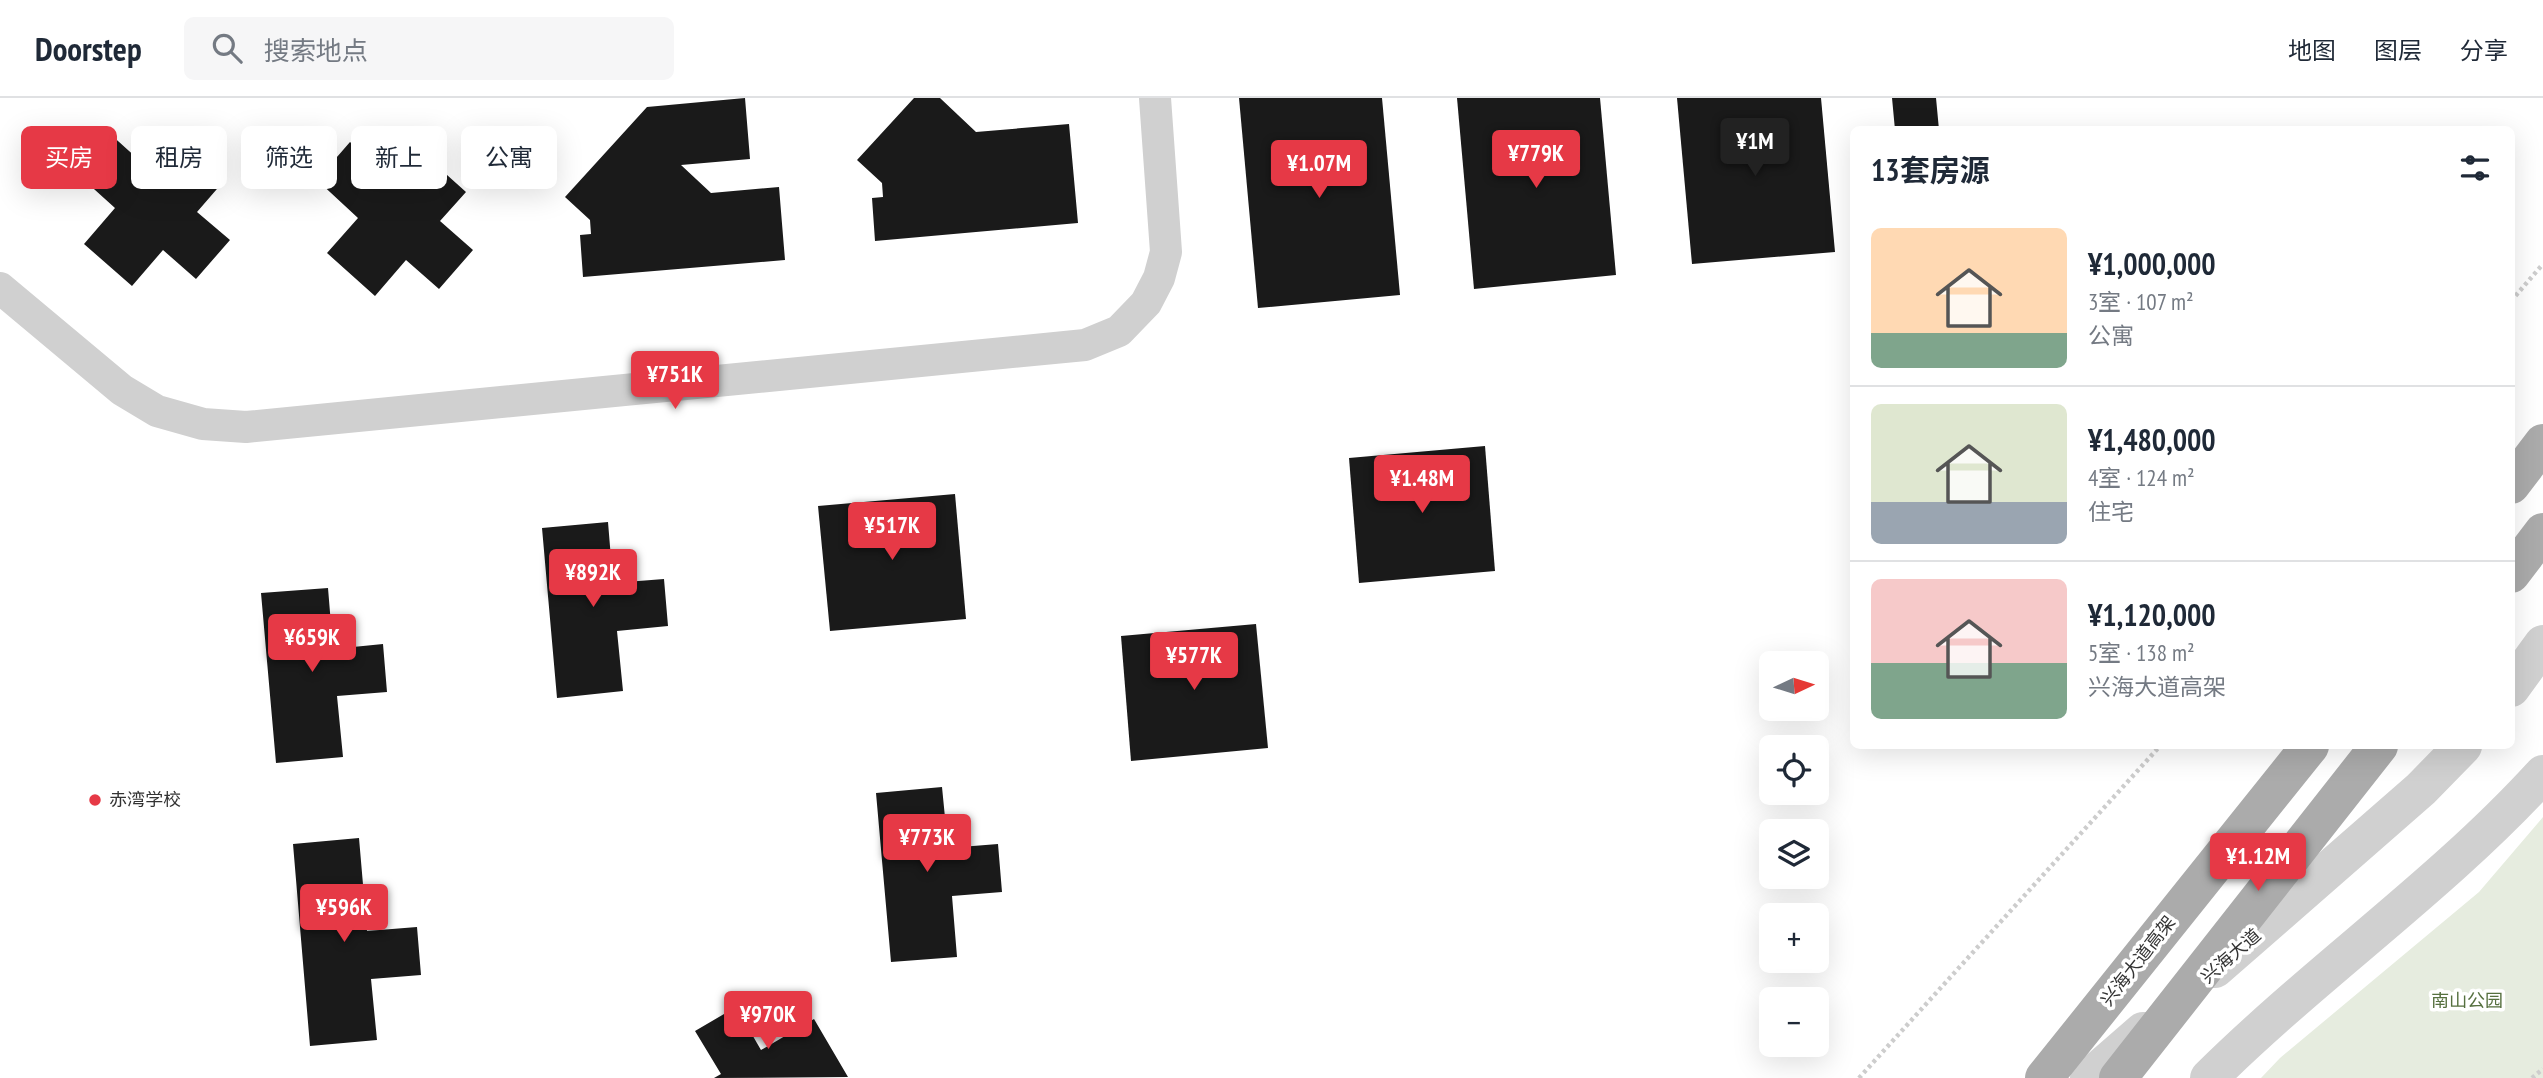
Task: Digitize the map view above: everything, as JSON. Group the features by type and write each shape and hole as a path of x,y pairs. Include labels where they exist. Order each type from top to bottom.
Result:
{"main road":[{"path":"2515,480 2543,443"},
{"path":"2515,569 2543,532"},
{"name":"兴海大道高架","path":"2044,1078 2308,749"},
{"path":"2118,1078 2377,749"}],"street":[{"path":"0,288 122,390 157,411 203,424 246,427 1085,345 1119,331 1146,303 1159,278 1166,252 1155,98"},
{"path":"2515,682 2543,644"},
{"name":"兴海大道","path":"2089,1078 2411,798 2460,749"},
{"path":"2209,1078 2254,1034 2500,821 2543,774"}],"path":[{"path":"2515,296 2543,264"},
{"path":"1859,1078 2157,749"},
{"path":"2532,1078 2543,1069"}],"green space":[{"name":"南山公园","path":"2543,817 2543,1078 2261,1078 2280,1058 2479,892"}],"building":[{"path":"745,98 750,159 681,165 711,193 779,187 785,260 583,277 580,235 591,234 590,220 565,197 647,107"},
{"path":"914,98 940,98 976,132 1069,124 1078,223 875,241 872,198 883,197 882,183 857,160"},
{"path":"1239,98 1382,98 1400,295 1258,308"},
{"path":"1457,98 1600,98 1616,275 1474,289"},
{"path":"1677,98 1821,98 1835,252 1692,264"},
{"path":"1892,98 1936,98 1939,126 1895,126"},
{"path":"117,140 131,153 131,189 217,189 197,212 230,240 196,279 163,250 132,286 84,244 115,208 94,189 117,189"},
{"path":"351,143 351,189 447,189 447,175 466,192 440,221 473,250 439,289 406,260 375,296 327,253 358,218 327,189 337,189 337,157"},
{"path":"1485,446 1495,571 1359,583 1349,458"},
{"path":"955,494 966,619 830,631 818,506"},
{"path":"608,522 613,583 664,579 668,626 617,631 623,691 557,698 542,528"},
{"path":"328,588 333,649 383,644 387,692 337,696 343,757 276,763 261,593"},
{"path":"1256,624 1268,748 1131,761 1121,636"},
{"path":"942,787 948,848 998,844 1002,892 952,896 957,957 891,962 876,793"},
{"path":"359,838 367,931 417,927 421,975 371,979 377,1040 310,1046 293,844"},
{"path":"736,1007 761,1050 814,1019 848,1077 714,1078 721,1074 695,1031"}],"place":[{"name":"赤湾学校","path":"95,800"}]}
